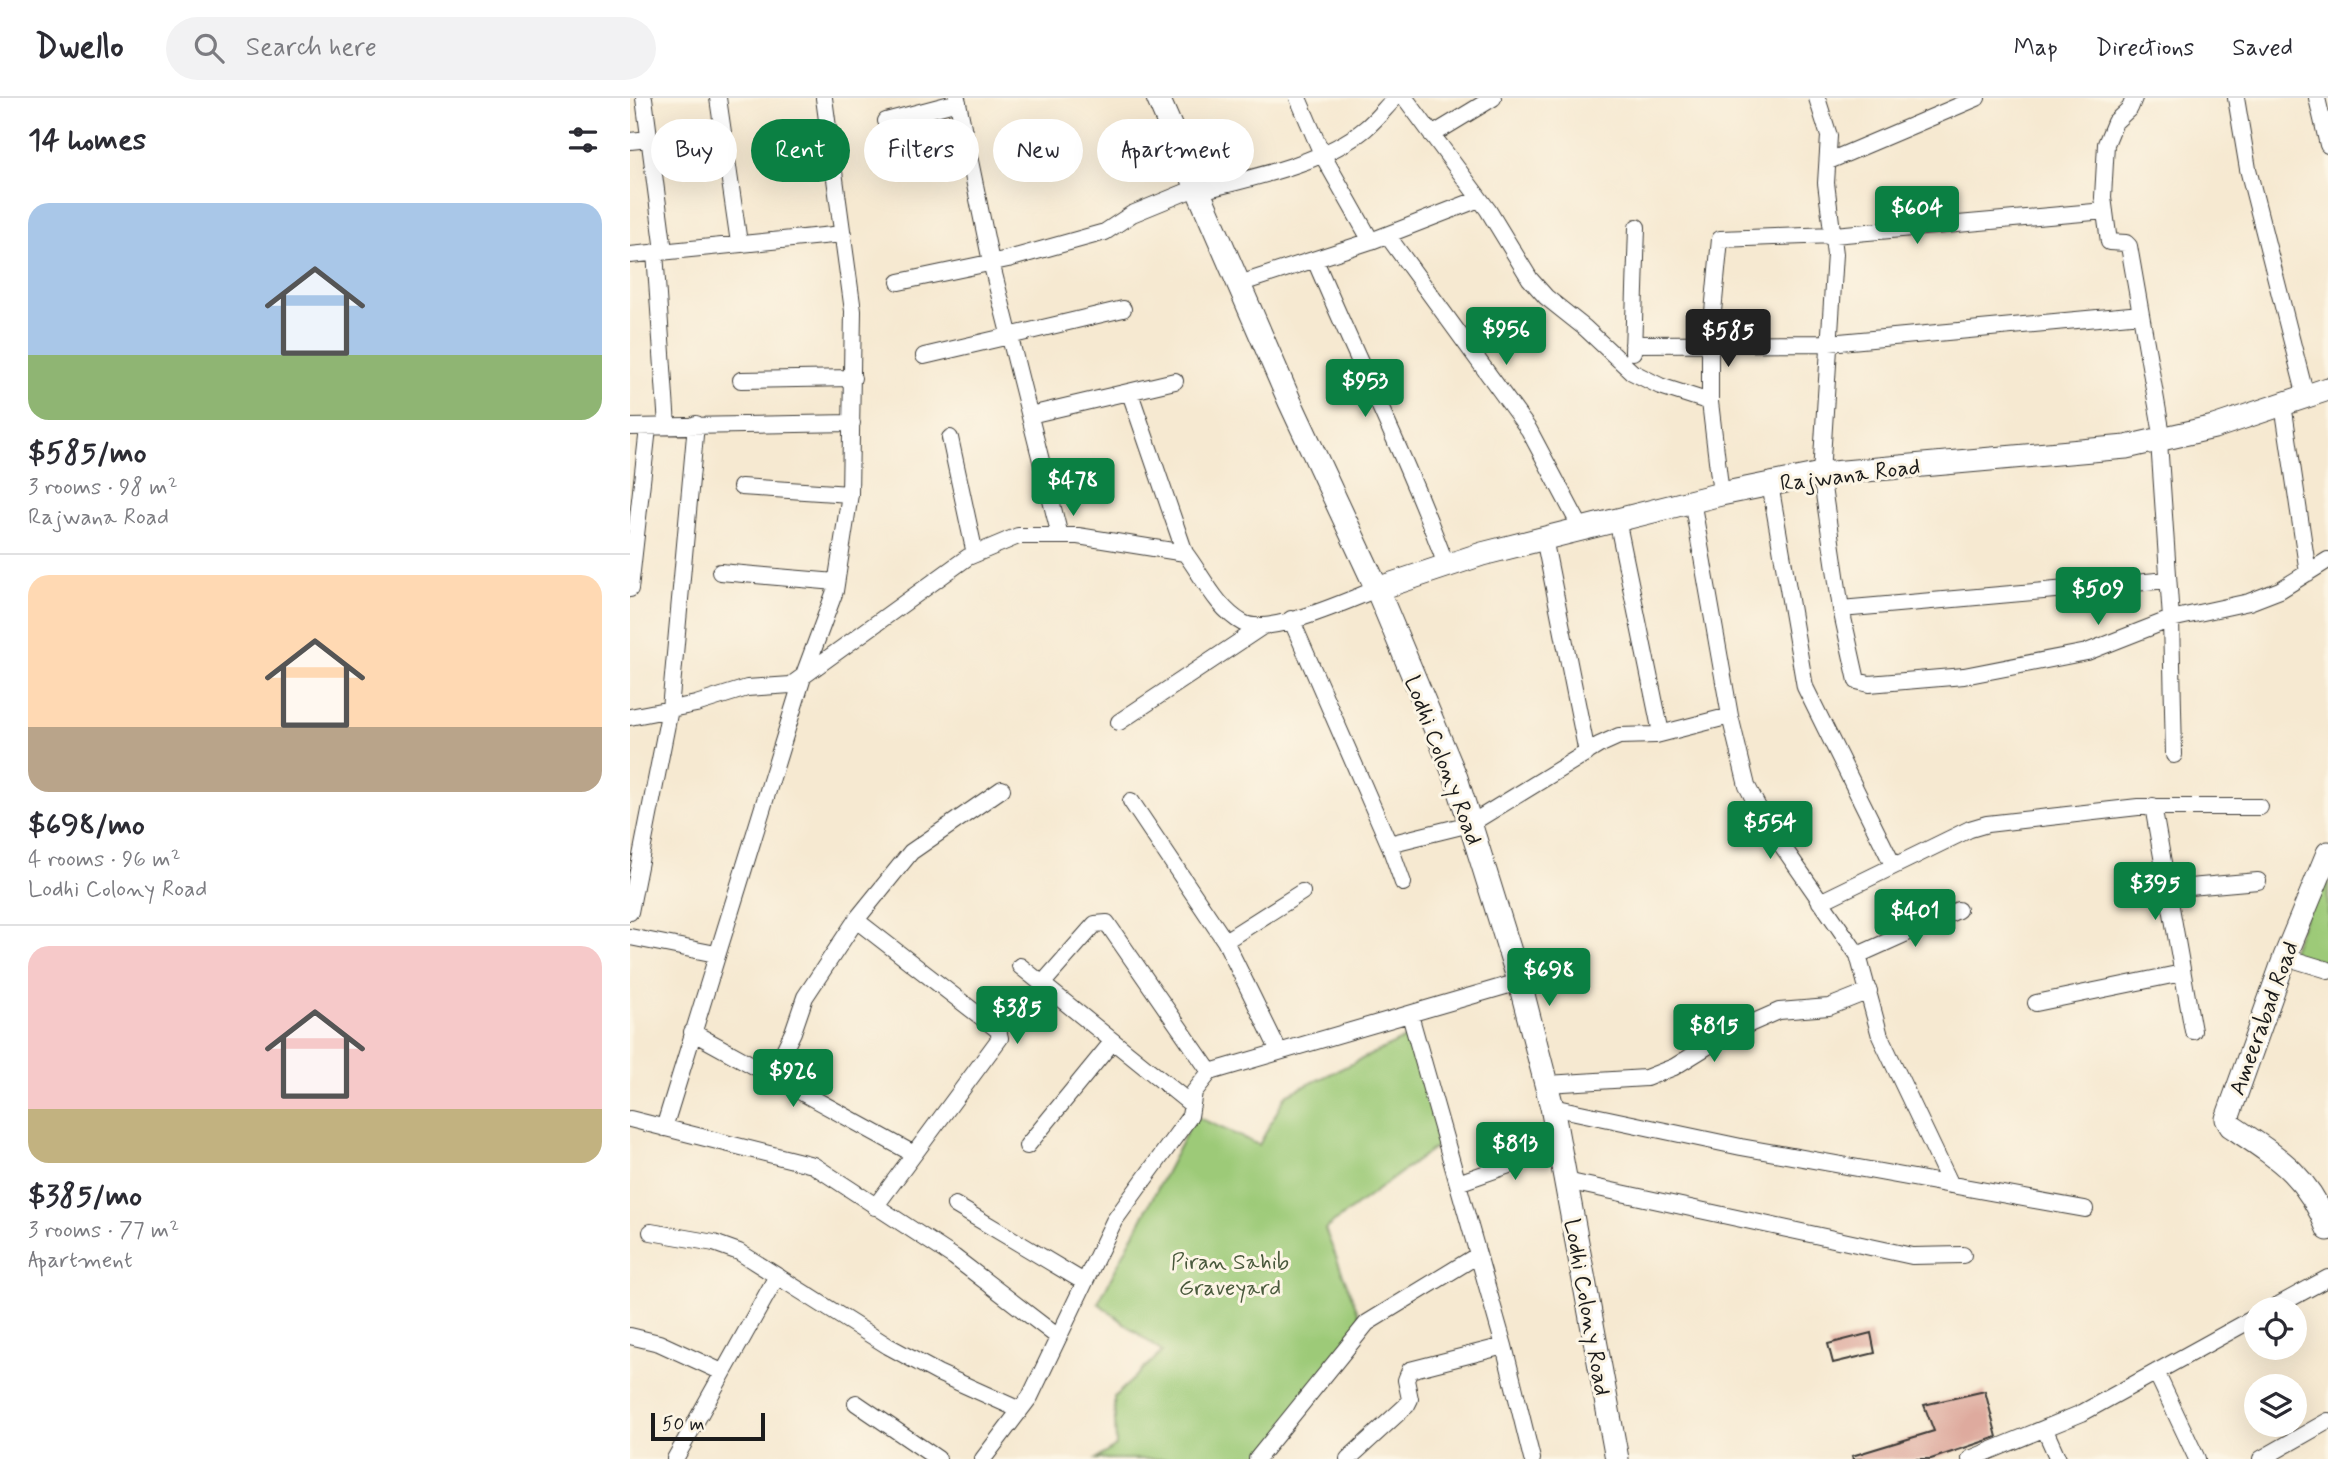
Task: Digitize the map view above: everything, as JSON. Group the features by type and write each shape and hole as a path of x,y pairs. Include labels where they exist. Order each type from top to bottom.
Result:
{"main road":[{"name":"Lodhi Colony Road","path":"1158,98 1377,589 1456,778 1519,982 1547,1084 1617,1459"},
{"name":"Rajwana Road","path":"1377,589 1446,565 1692,500 1821,474 2126,447 2161,441 2317,393"},
{"name":"Ameerabad Road","path":"2328,853 2285,957 2227,1119 2231,1126 2279,1158 2302,1179 2320,1209 2328,1229"}],"street":[{"path":"643,98 660,252 667,426"},
{"path":"718,98 739,243"},
{"path":"664,1128 803,677 836,582 850,494 853,311 824,98"},
{"path":"1298,98 1322,153 1371,241"},
{"path":"899,282 992,262 1105,232 1132,214 1199,189 1262,175 1322,153 1364,130 1395,98"},
{"path":"1405,98 1479,199 1530,279 1546,298 1585,327 1632,372 1660,386 1710,402"},
{"path":"1432,135 1493,98"},
{"path":"1817,98 1829,136 1827,198 1834,235 1821,474 1854,677 1869,684 1964,676 2087,652 2171,619 2249,602 2280,590 2328,560"},
{"path":"1829,161 1977,98"},
{"path":"2134,98 2130,108 2115,122 2106,144 2105,211 2109,243 2126,243 2129,246 2161,441 2171,619 2174,755"},
{"path":"2236,98 2248,169 2317,393"},
{"path":"2318,98 2328,145"},
{"path":"893,119 958,100 992,262 1060,536"},
{"path":"630,141 649,139"},
{"path":"1239,284 1371,241 1479,199"},
{"path":"1721,494 1710,402 1710,342 1720,239 1834,235 2105,211"},
{"path":"1632,372 1637,226"},
{"path":"630,255 843,234"},
{"path":"1387,235 1529,429 1581,528"},
{"path":"1315,260 1362,371 1417,485 1446,565"},
{"path":"924,356 1010,338 1123,309"},
{"path":"1633,344 1829,343 2141,314"},
{"path":"741,380 853,378"},
{"path":"1030,415 1175,381"},
{"path":"1130,393 1185,552 1223,605 1244,624 1263,626"},
{"path":"2283,404 2308,573"},
{"path":"630,427 852,423"},
{"path":"630,912 670,709 696,424"},
{"path":"630,589 648,428"},
{"path":"950,439 975,554"},
{"path":"1770,484 1805,687 1893,865"},
{"path":"741,487 850,494"},
{"path":"1692,500 1740,766 1753,800 1858,955 1880,1035 1892,1065 1951,1185"},
{"path":"1616,519 1661,733"},
{"path":"630,716 670,709 747,688 791,685 975,554 1018,536 1060,536 1185,552"},
{"path":"1544,538 1587,753"},
{"path":"720,572 836,582"},
{"path":"1842,609 2168,580"},
{"path":"1119,722 1263,626 1377,589"},
{"path":"1291,619 1389,844 1403,883"},
{"path":"1389,844 1470,824 1619,736 1661,733 1730,716"},
{"path":"771,1077 793,1032 805,997 856,920 911,852 1002,789"},
{"path":"1130,802 1225,941 1279,1051"},
{"path":"2153,807 2193,1031"},
{"path":"1820,902 1970,829 1987,824 2153,807 2260,807"},
{"path":"2167,888 2258,881"},
{"path":"1225,941 1302,892"},
{"path":"1858,955 1958,910"},
{"path":"856,920 998,1030 1000,1038 912,1153 875,1207"},
{"path":"1042,984 1095,924 1107,923 1210,1072"},
{"path":"630,937 716,954"},
{"path":"2285,957 2328,970"},
{"path":"1020,966 1192,1105"},
{"path":"2036,1003 2182,973"},
{"path":"983,1459 1030,1397 1114,1221 1190,1115 1194,1092 1210,1072 1519,982"},
{"path":"1547,1084 1646,1078 1674,1066 1729,1033 1770,1014 1790,1009 1829,1007 1869,991"},
{"path":"1410,1015 1504,1346 1532,1459"},
{"path":"692,1032 912,1153"},
{"path":"1027,1146 1113,1041"},
{"path":"1552,1107 1741,1147 2085,1209"},
{"path":"630,1119 813,1165 954,1257 1058,1337"},
{"path":"1458,1183 1560,1147"},
{"path":"1566,1181 1912,1256 1963,1255"},
{"path":"955,1205 1084,1282"},
{"path":"651,1232 714,1243 739,1252 888,1346 938,1373 1020,1410"},
{"path":"1256,1459 1367,1323 1478,1255"},
{"path":"675,1459 776,1276"},
{"path":"2293,1297 2328,1278"},
{"path":"1970,1459 2045,1430 2244,1324"},
{"path":"630,1336 659,1343 722,1372"},
{"path":"1348,1459 1407,1405 1410,1399 1406,1380 1410,1370 1504,1346"},
{"path":"2156,1372 2197,1459"},
{"path":"856,1403 938,1459"},
{"path":"2261,1459 2328,1421"},
{"path":"2045,1430 2058,1459"}],"green space":[{"path":"2328,861 2328,966 2290,954"},
{"name":"Piran Sahib Graveyard","path":"1412,1035 1442,1142 1325,1229 1362,1322 1264,1459 1096,1459 1116,1446 1114,1397 1162,1352 1098,1303 1195,1116 1259,1145 1286,1095"}],"building":[{"path":"1871,1333 1875,1353 1833,1363 1828,1344"},
{"path":"1985,1391 1997,1437 1931,1459 1853,1459 1852,1456 1934,1431 1924,1405"}]}
